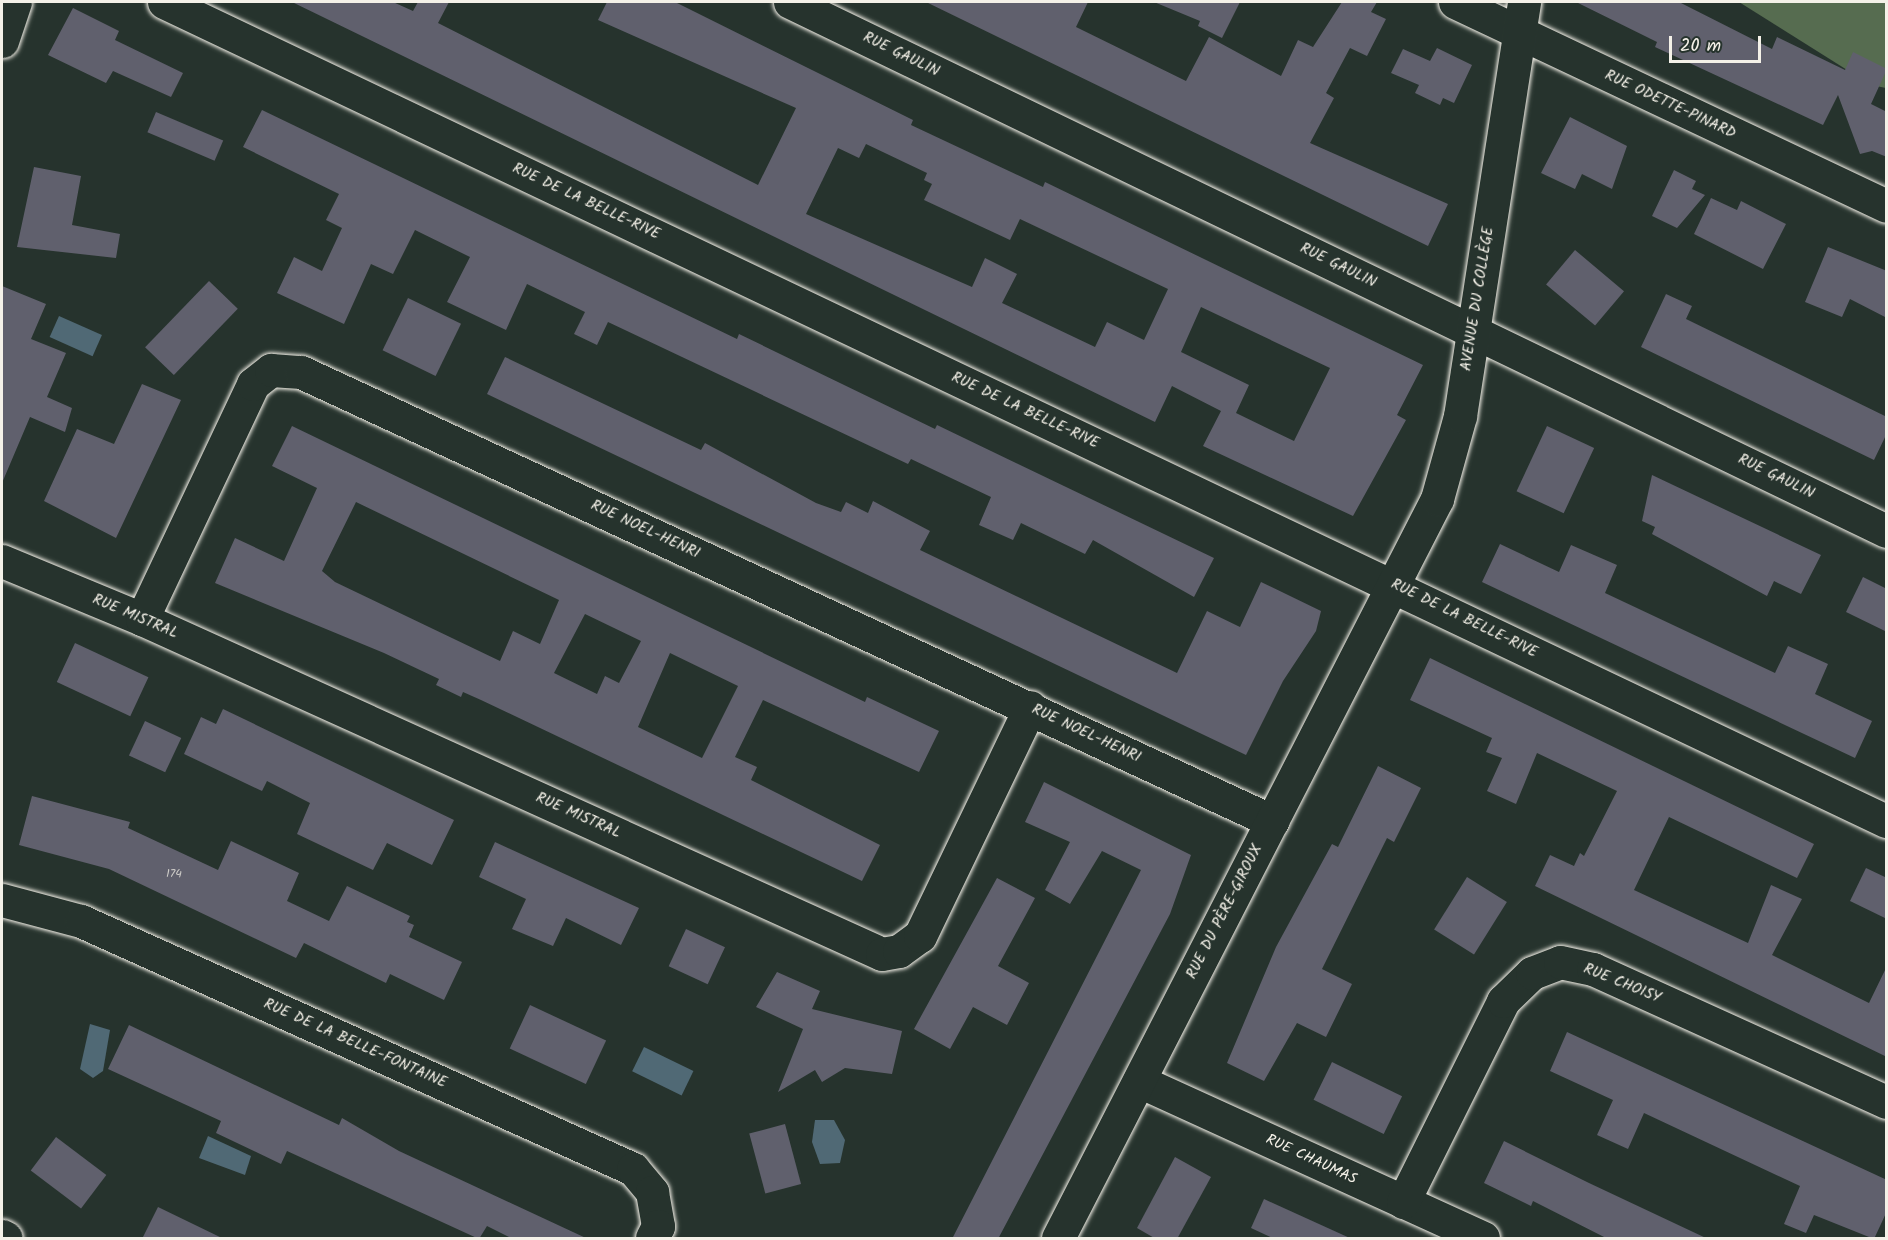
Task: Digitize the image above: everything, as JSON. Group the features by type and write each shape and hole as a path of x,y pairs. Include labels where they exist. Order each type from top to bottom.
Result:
{"street":[{"path":"2,41 15,2"},
{"name":"RUE DE LA BELLE-RIVE","path":"164,2 1887,821"},
{"name":"RUE GAULIN","path":"790,2 1887,531"},
{"name":"RUE ODETTE-PINARD","path":"1455,2 1887,206"},
{"name":"AVENUE DU COLLÈGE","path":"1392,585 1437,499 1460,416 1524,2"},
{"name":"RUE NOEL-HENRI","path":"142,619 253,384 270,370 301,372 1030,707 1272,822"},
{"name":"RUE MISTRAL","path":"2,561 142,619 882,954 899,951 920,936 1030,707"},
{"name":"RUE DU PÈRE-GIROUX","path":"1058,1239 1392,585"},
{"name":"RUE DE LA BELLE-FONTAINE","path":"2,900 81,921 633,1169 652,1192 658,1226 652,1239"},
{"name":"RUE CHOISY","path":"1403,1202 1503,1001 1532,973 1560,962 1593,969 1887,1102"},
{"name":"RUE CHAUMAS","path":"1139,1080 1484,1239"},
{"path":"2,1236 6,1239"}],"green space":[{"path":"1739,2 1886,2 1886,88 1871,85"}],"water":[{"path":"59,316 102,335 93,356 50,337"},
{"path":"90,1024 110,1030 103,1071 93,1078 80,1069"},
{"path":"644,1047 693,1071 682,1095 632,1071"},
{"path":"815,1120 834,1120 845,1140 840,1163 820,1164 812,1142"},
{"path":"208,1136 251,1156 245,1175 199,1158"}],"building":[{"path":"292,2 393,2 413,11 418,2 449,2 438,23 758,185 796,108 598,20 607,2 675,2 913,120 911,125 1043,187 1045,182 1423,365 1397,415 1406,420 1353,516 1203,446 1221,411 1172,386 1155,422","holes":["866,144 927,173 924,180 932,184 924,200 1010,240 1020,219 1168,289 1144,340 1107,322 1095,347 1002,303 1017,274 985,258 972,287 806,214 838,148 859,158","1201,307 1330,368 1294,441 1236,413 1249,385 1181,352"]},
{"path":"926,2 1088,2 1076,27 1186,81 1209,37 1281,76 1298,40 1313,47 1342,2 1377,2 1371,12 1386,19 1367,56 1350,48 1326,93 1334,98 1310,143 1448,204 1428,246"},
{"path":"1154,2 1240,2 1222,38 1198,26 1200,21"},
{"path":"1576,2 1679,2 1772,49 1777,37 1845,70 1853,52 1887,69 1871,104 1887,112 1887,157 1872,151 1860,154 1838,95 1823,125 1655,47 1657,42"},
{"path":"73,8 119,31 115,40 183,73 171,97 113,71 106,83 48,55"},
{"path":"1437,48 1472,65 1454,103 1443,98 1440,105 1415,93 1419,85 1391,73 1403,49 1430,61"},
{"path":"262,110 737,339 739,334 935,429 937,425 1214,558 1194,597 1093,540 1085,554 1021,523 1013,540 979,525 991,497 911,459 908,464 608,322 597,345 574,334 585,312 527,284 506,330 447,302 470,257 415,230 393,274 371,264 344,324 277,293 294,257 322,271 342,228 326,220 339,194 243,147"},
{"path":"156,112 223,141 215,161 147,132"},
{"path":"1570,117 1627,146 1612,189 1582,174 1575,189 1541,173"},
{"path":"34,167 81,176 72,225 120,234 116,258 17,247"},
{"path":"1674,170 1696,181 1692,189 1705,195 1677,228 1652,216"},
{"path":"1711,198 1737,210 1741,201 1786,224 1763,269 1694,234"},
{"path":"1828,247 1887,271 1887,318 1850,299 1842,317 1805,302"},
{"path":"1575,250 1624,291 1595,326 1546,284"},
{"path":"209,281 238,309 174,375 145,347"},
{"path":"2,286 46,304 31,339 66,353 47,397 72,408 65,432 30,417 2,483"},
{"path":"1666,294 1692,306 1686,319 1887,417 1887,433 1874,460 1641,347"},
{"path":"408,298 461,324 436,376 383,350"},
{"path":"505,357 701,450 705,443 816,503 841,512 846,502 868,513 873,501 930,531 920,550 1177,673 1207,611 1240,627 1261,582 1321,611 1316,631 1283,681 1246,755 487,394"},
{"path":"142,384 181,400 116,538 44,501 77,429 114,444"},
{"path":"292,426 865,702 867,697 939,731 919,772 763,700 735,757 757,767 751,780 880,845 862,881 481,700 463,692 461,697 436,685 439,679 384,653 215,583 235,538 284,561 317,488 272,466","holes":["356,502 559,600 540,644 513,631 500,661 335,582 322,571","585,614 641,641 619,683 605,676 597,694 554,673","670,653 738,686 702,758 638,727"]},
{"path":"1547,426 1594,448 1564,513 1517,491"},
{"path":"1652,475 1821,555 1801,594 1774,581 1767,596 1652,534 1655,527 1642,521"},
{"path":"1500,544 1559,572 1571,545 1617,565 1605,593 1775,673 1788,646 1828,664 1815,694 1872,721 1855,758 1482,582"},
{"path":"1863,577 1887,589 1887,632 1846,612"},
{"path":"75,643 148,677 130,716 57,682"},
{"path":"1430,658 1814,844 1797,878 1669,817 1634,890 1748,943 1771,885 1802,899 1772,955 1869,1003 1887,966 1887,1057 1535,886 1550,855 1574,866 1580,853 1584,856 1617,791 1537,753 1516,804 1487,791 1502,758 1486,752 1492,738 1410,700"},
{"path":"223,709 454,820 432,865 387,843 373,870 297,834 310,803 267,781 262,791 184,754 201,717 216,724"},
{"path":"145,721 181,738 165,772 129,755"},
{"path":"1378,766 1421,788 1394,842 1387,838 1322,969 1352,984 1326,1037 1297,1023 1264,1081 1227,1063 1276,947 1332,844 1338,847"},
{"path":"1044,782 1191,855 1170,914 998,1239 952,1239 1141,870 1102,851 1070,904 1045,890 1070,842 1025,822"},
{"path":"32,796 130,822 128,828 218,870 231,841 299,873 287,901 329,921 347,886 410,916 407,922 414,925 409,937 462,962 444,1000 390,974 386,983 304,943 296,958 109,869 19,845"},
{"path":"495,842 639,908 621,945 566,918 553,946 512,929 526,899 479,877"},
{"path":"1866,868 1887,878 1887,919 1850,901"},
{"path":"1467,877 1507,902 1474,954 1434,930"},
{"path":"997,878 1035,898 998,966 1029,983 1007,1025 973,1007 950,1049 914,1029"},
{"path":"686,929 725,947 708,984 669,966"},
{"path":"777,972 820,991 812,1009 902,1031 892,1074 845,1068 822,1082 815,1070 778,1092 803,1029 756,1007"},
{"path":"530,1005 606,1040 586,1084 510,1049"},
{"path":"129,1025 339,1125 342,1118 399,1151 588,1239 513,1239 487,1226 479,1239 287,1151 281,1164 216,1133 221,1121 108,1069"},
{"path":"1567,1032 1887,1180 1887,1211 1874,1239 1814,1215 1806,1233 1784,1224 1800,1186 1644,1113 1628,1149 1597,1135 1613,1100 1550,1071"},
{"path":"1332,1062 1402,1096 1384,1134 1314,1100"},
{"path":"785,1124 801,1184 765,1193 749,1134"},
{"path":"56,1137 106,1175 81,1208 31,1171"},
{"path":"1504,1141 1708,1239 1608,1239 1533,1201 1531,1206 1484,1183"},
{"path":"1175,1157 1211,1177 1177,1239 1156,1239 1137,1228"},
{"path":"1264,1199 1352,1239 1275,1239 1251,1228"},
{"path":"158,1207 224,1239 142,1239"}]}
